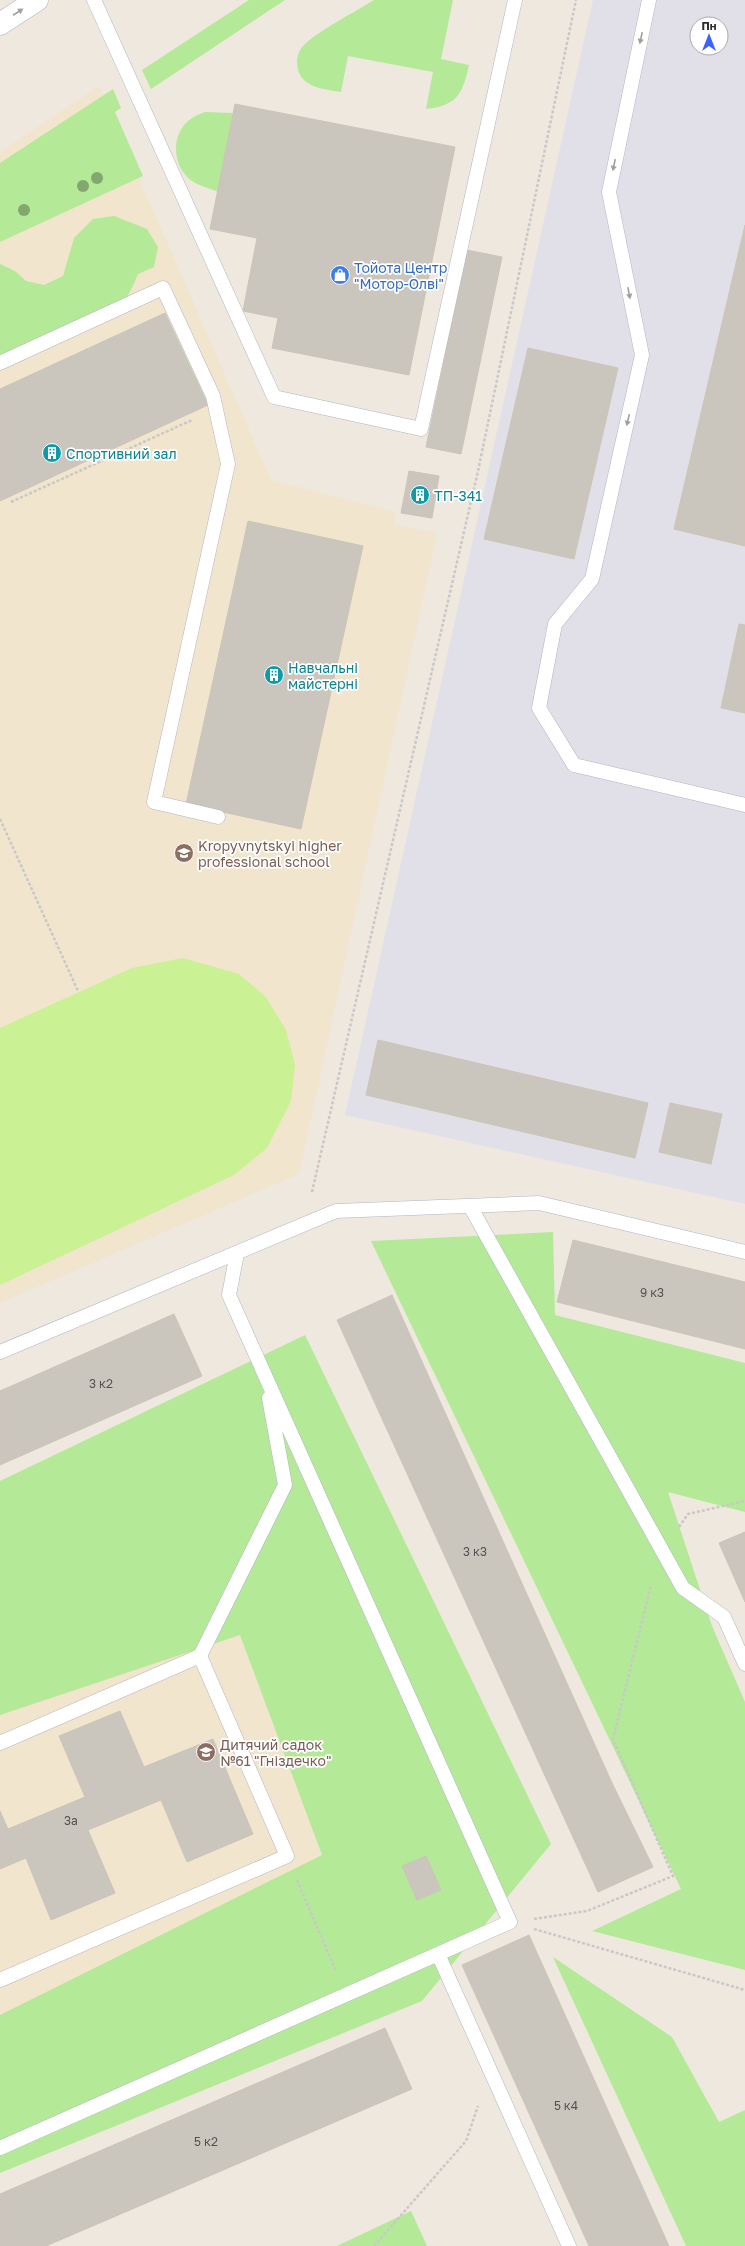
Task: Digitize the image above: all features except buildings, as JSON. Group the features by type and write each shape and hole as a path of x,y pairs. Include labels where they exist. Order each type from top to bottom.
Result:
{"main road":[{"path":"0,24 37,0"}],"lane":[{"path":"94,0 274,397 421,429 514,0"},
{"path":"649,0 609,192 642,355 592,579 555,624 539,708 574,765 745,805"},
{"path":"0,363 163,288 213,396 228,464 154,802 218,817"},
{"path":"0,1352 336,1211 539,1203 745,1252"},
{"path":"470,1206 682,1588 724,1617 745,1664"},
{"path":"0,2148 510,1922 229,1295 237,1253"},
{"path":"0,1743 200,1656 285,1485 264,1375"},
{"path":"0,1980 287,1856 200,1656"},
{"path":"438,1954 569,2246"}],"path":[{"path":"304,1225 478,470 576,0"},
{"path":"11,502 216,409"},
{"path":"0,819 78,991"},
{"path":"510,1922 587,1911 673,1876 613,1739 644,1609 662,1550 688,1514 745,1501"},
{"path":"287,1856 346,1995"},
{"path":"510,1922 745,1990"},
{"path":"374,2246 466,2141 491,2072"}],"shaded area":[{"path":"593,0 745,0 745,1204 345,1115"},
{"name":"Kropyvnytskyi higher professional school","path":"99,86 271,480 396,512 394,524 437,533 299,1174 0,1303 0,152"},
{"name":"Дитячий садок №61 \"Гніздечко\"","path":"291,1483 478,1899 0,2113 0,1606"}],"green space":[{"path":"249,0 285,0 151,89 142,70"},
{"path":"374,0 453,0 441,59 469,65 461,90 452,101 445,105 426,109 433,72 348,56 341,92 319,88 306,82 301,77 298,70 297,60 298,55 304,45 327,28"},
{"path":"113,89 121,108 115,112 143,176 0,242 0,163"},
{"path":"205,112 233,113 218,192 195,183 186,176 181,169 176,154 177,139 184,125 189,120"},
{"path":"114,216 147,229 158,247 154,267 138,274 122,304 104,322 62,337 32,356 17,363 0,365 0,264 15,271 26,281 44,285 63,276 74,238 93,219"},
{"path":"183,958 239,974 266,997 286,1030 295,1065 291,1101 267,1148 234,1175 0,1285 0,1028 132,968"},
{"path":"553,1232 555,1315 745,1363 745,1512 668,1492 712,1626 745,1702 745,1970 592,1931 681,1889 371,1241"},
{"path":"305,1335 551,1844 422,2001 0,2173 0,2015 322,1855 240,1635 0,1715 0,1481"},
{"path":"553,1957 672,2037 719,2122 745,2110 745,2246 686,2246"},
{"path":"411,2211 427,2246 337,2246"}],"place":[{"name":"Тойота Центр \"Мотор-Олві\"","path":"340,275"},
{"name":"Спортивний зал","path":"52,453"},
{"name":"ТП-341","path":"420,495"},
{"name":"Навчальні майстерні","path":"274,675"},
{"name":"Kropyvnytskyi higher professional school","path":"184,853"},
{"name":"Дитячий садок №61 \"Гніздечко\"","path":"206,1752"}]}
